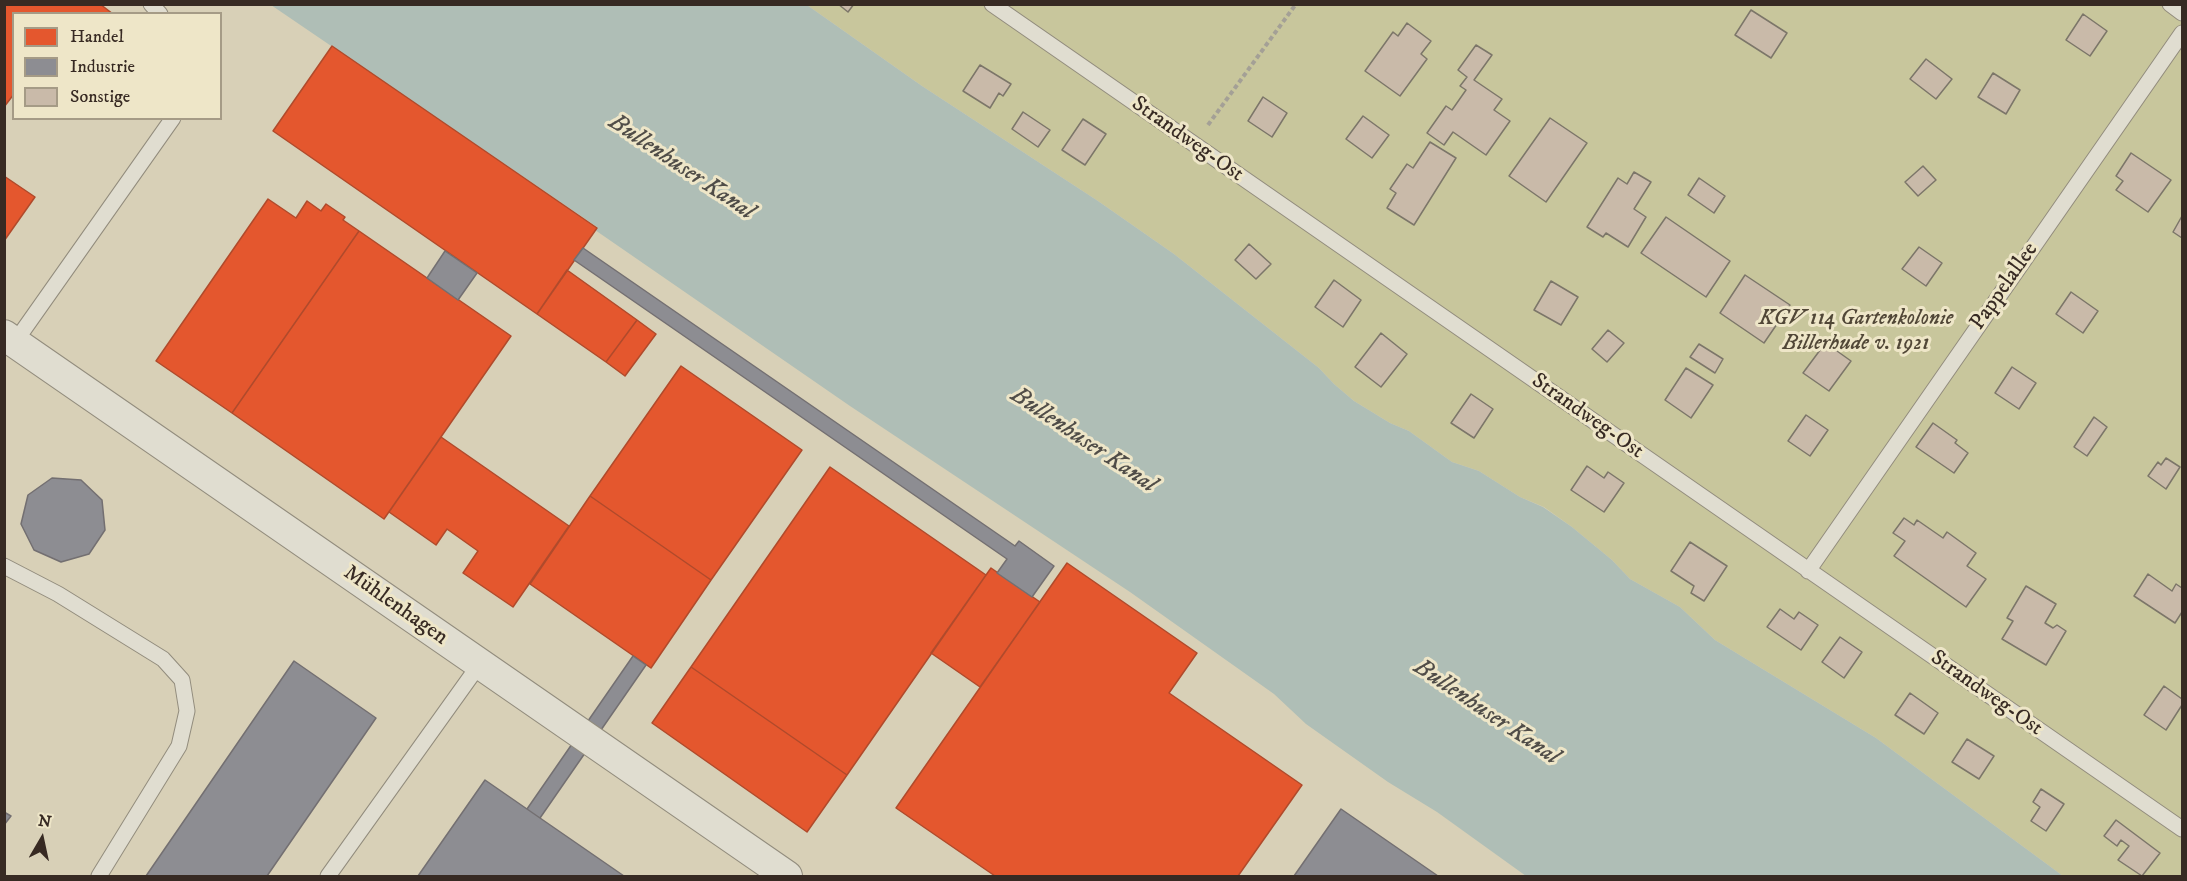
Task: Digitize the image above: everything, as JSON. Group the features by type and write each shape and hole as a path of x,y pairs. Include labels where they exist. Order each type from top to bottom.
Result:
{"street":[{"name":"Mühlenhagen","path":"10,338 479,665 787,876"}],"lane":[{"name":"Strandweg-Ost","path":"992,4 2182,829"},
{"path":"2170,4 2182,13"},
{"name":"Pappelallee","path":"1808,571 2182,33"},
{"path":"10,338 172,120"},
{"path":"4,566 58,594 163,659 182,680 187,711 179,746 99,876"},
{"path":"328,876 479,665"}],"path":[{"path":"1193,144 1296,4"}],"green space":[{"name":"KGV 114 Gartenkolonie Billerhude v. 1921","path":"807,5 2182,5 2182,876 2063,876 1876,738 1715,640 1680,607 1630,579 1612,560 1544,507 1520,497 1479,471 1452,462 1409,431 1390,423 1354,401 1319,368 1174,254 1098,201 922,86"}],"water":[{"name":"Bullenhuser Kanal","path":"271,5 807,5 922,86 1098,201 1174,254 1319,368 1354,401 1390,423 1409,431 1452,462 1479,471 1520,497 1543,507 1572,527 1612,560 1630,579 1680,607 1715,640 1876,738 2063,876 1526,876 1437,812 1388,782 1306,724 1274,694 1130,592 850,406 595,230 597,227"}],"building: Handel":[{"path":"4,4 100,4 110,12 12,12 12,97 4,107"},
{"path":"332,46 597,228 537,314 273,131"},
{"path":"4,176 35,197 4,241"},
{"path":"268,199 296,218 307,201 321,211 326,204 345,217 343,220 359,231 232,413 156,361"},
{"path":"359,231 511,336 384,519 232,413"},
{"path":"567,270 637,320 606,362 537,314"},
{"path":"637,320 656,334 625,376 606,362"},
{"path":"681,366 802,450 711,580 590,496"},
{"path":"441,437 569,526 513,607 463,573 478,551 447,529 436,545 389,512"},
{"path":"830,467 986,575 847,775 691,667"},
{"path":"590,496 711,580 651,668 530,584"},
{"path":"1067,563 1197,653 1169,693 1302,785 1238,876 995,876 896,808"},
{"path":"991,568 1040,602 980,687 931,653"},
{"path":"691,667 847,775 807,832 652,723"}],"building: Industrie":[{"path":"583,248 1015,546 1019,541 1054,566 1032,597 997,573 1007,559 574,260"},
{"path":"445,251 477,273 458,300 427,278"},
{"path":"52,478 81,480 102,500 105,530 89,554 61,562 34,550 21,524 28,495"},
{"path":"633,656 646,665 540,818 527,809"},
{"path":"294,661 376,718 267,876 146,876"},
{"path":"485,780 540,818 624,876 418,876"},
{"path":"1341,809 1438,876 1294,876"},
{"path":"4,812 11,816 4,825"}],"building: Sonstige":[{"path":"838,4 854,4 848,12"},
{"path":"1751,10 1787,33 1771,58 1735,35"},
{"path":"2083,14 2107,31 2090,56 2066,40"},
{"path":"1407,23 1431,41 1421,54 1427,59 1400,96 1365,71 1393,32 1398,36"},
{"path":"1476,45 1492,55 1474,80 1502,99 1494,110 1510,121 1486,155 1453,132 1444,145 1427,133 1446,106 1452,110 1466,90 1460,86 1467,77 1458,70"},
{"path":"1926,59 1952,79 1936,99 1910,79"},
{"path":"980,65 1011,84 1003,96 999,93 990,108 963,91"},
{"path":"1993,73 2020,90 2006,114 1978,97"},
{"path":"1263,97 1287,113 1272,137 1248,121"},
{"path":"1023,112 1050,130 1038,147 1012,129"},
{"path":"1363,116 1389,135 1372,158 1346,139"},
{"path":"1550,118 1587,143 1546,202 1509,176"},
{"path":"1083,119 1106,134 1085,165 1062,150"},
{"path":"1430,142 1456,158 1414,225 1387,208 1396,193 1390,189 1407,164 1413,168"},
{"path":"2131,153 2171,180 2148,212 2116,190 2123,181 2116,176"},
{"path":"1923,166 1936,180 1918,196 1905,182"},
{"path":"1634,172 1651,182 1634,209 1646,217 1628,247 1606,233 1603,237 1587,227 1618,178 1627,184"},
{"path":"1699,178 1725,196 1714,213 1688,195"},
{"path":"2182,216 2182,238 2173,232"},
{"path":"1666,217 1730,261 1706,297 1641,253"},
{"path":"1249,244 1271,264 1256,279 1235,260"},
{"path":"1919,247 1942,263 1926,286 1902,269"},
{"path":"1745,275 1790,305 1764,343 1720,313"},
{"path":"1334,280 1361,300 1343,327 1315,307"},
{"path":"1551,281 1578,297 1561,325 1534,310"},
{"path":"2071,292 2098,311 2083,333 2056,314"},
{"path":"1608,330 1624,343 1607,362 1592,349"},
{"path":"1381,333 1407,354 1381,387 1355,367"},
{"path":"1829,338 1840,346 1837,351 1851,361 1829,391 1803,373"},
{"path":"1699,344 1723,359 1715,373 1690,357"},
{"path":"2012,367 2036,383 2019,409 1995,393"},
{"path":"1686,368 1713,385 1691,418 1665,400"},
{"path":"1471,394 1493,409 1474,438 1451,423"},
{"path":"1806,415 1828,430 1810,456 1788,441"},
{"path":"2094,417 2107,427 2087,456 2074,447"},
{"path":"1933,423 1957,440 1955,443 1968,453 1954,473 1916,447"},
{"path":"2166,458 2180,467 2166,489 2148,476 2158,462 2161,465"},
{"path":"1587,466 1604,478 1608,472 1624,483 1604,512 1571,490"},
{"path":"1904,518 1914,525 1917,520 1943,538 1947,532 1976,553 1967,566 1986,579 1966,607 1894,556 1905,541 1893,533"},
{"path":"1690,542 1727,566 1704,601 1691,593 1694,586 1671,571"},
{"path":"2148,574 2172,591 2176,584 2182,588 2182,612 2175,623 2134,596"},
{"path":"2026,586 2056,604 2045,623 2053,628 2057,625 2066,631 2046,665 2002,639 2013,621 2007,618"},
{"path":"1780,609 1794,619 1799,612 1818,625 1801,650 1767,627"},
{"path":"1840,637 1862,652 1844,678 1822,662"},
{"path":"2164,686 2182,699 2182,705 2166,730 2144,715"},
{"path":"1910,693 1938,713 1924,734 1895,715"},
{"path":"1967,739 1994,756 1979,779 1952,762"},
{"path":"2041,789 2064,804 2046,831 2031,821 2040,807 2033,802"},
{"path":"2116,820 2160,853 2142,876 2118,860 2129,846 2121,840 2117,846 2104,836"}]}
